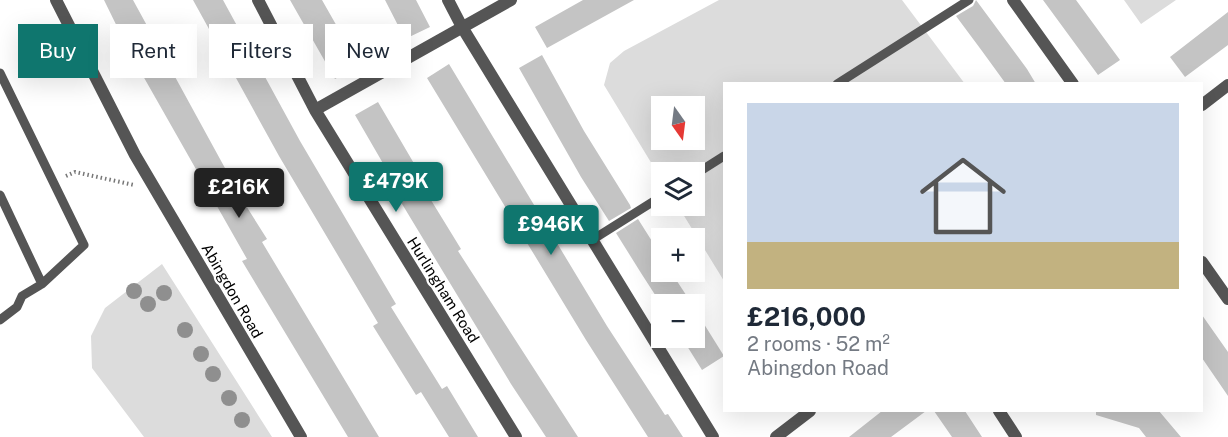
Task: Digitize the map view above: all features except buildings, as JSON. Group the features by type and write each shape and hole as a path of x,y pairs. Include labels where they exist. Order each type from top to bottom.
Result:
{"street":[{"name":"Abingdon Road","path":"56,0 135,155 301,437"},
{"name":"Hurlingham Road","path":"258,0 315,110 516,437"},
{"path":"448,0 462,27 713,437"},
{"path":"315,110 511,0"},
{"path":"1013,0 1072,82"},
{"path":"1203,104 1227,88"},
{"path":"1203,263 1228,298"},
{"path":"776,437 809,412"},
{"path":"1000,412 1016,437"}],"lane":[{"path":"840,82 969,0"},
{"path":"0,73 84,245 42,284 22,296 17,307 0,320"},
{"path":"705,168 723,157"},
{"path":"0,195 42,284"},
{"path":"592,240 651,203"}],"path":[{"path":"53,181 75,172 155,190"}],"shaded area":[{"path":"719,0 902,0 964,82 723,82 723,279 705,250 705,228 691,228 684,216 705,216 705,162 651,163 604,85 610,63 624,51"},
{"path":"1124,0 1176,0 1141,24"},
{"path":"162,264 272,437 144,437 92,368 91,336 105,308"}]}
